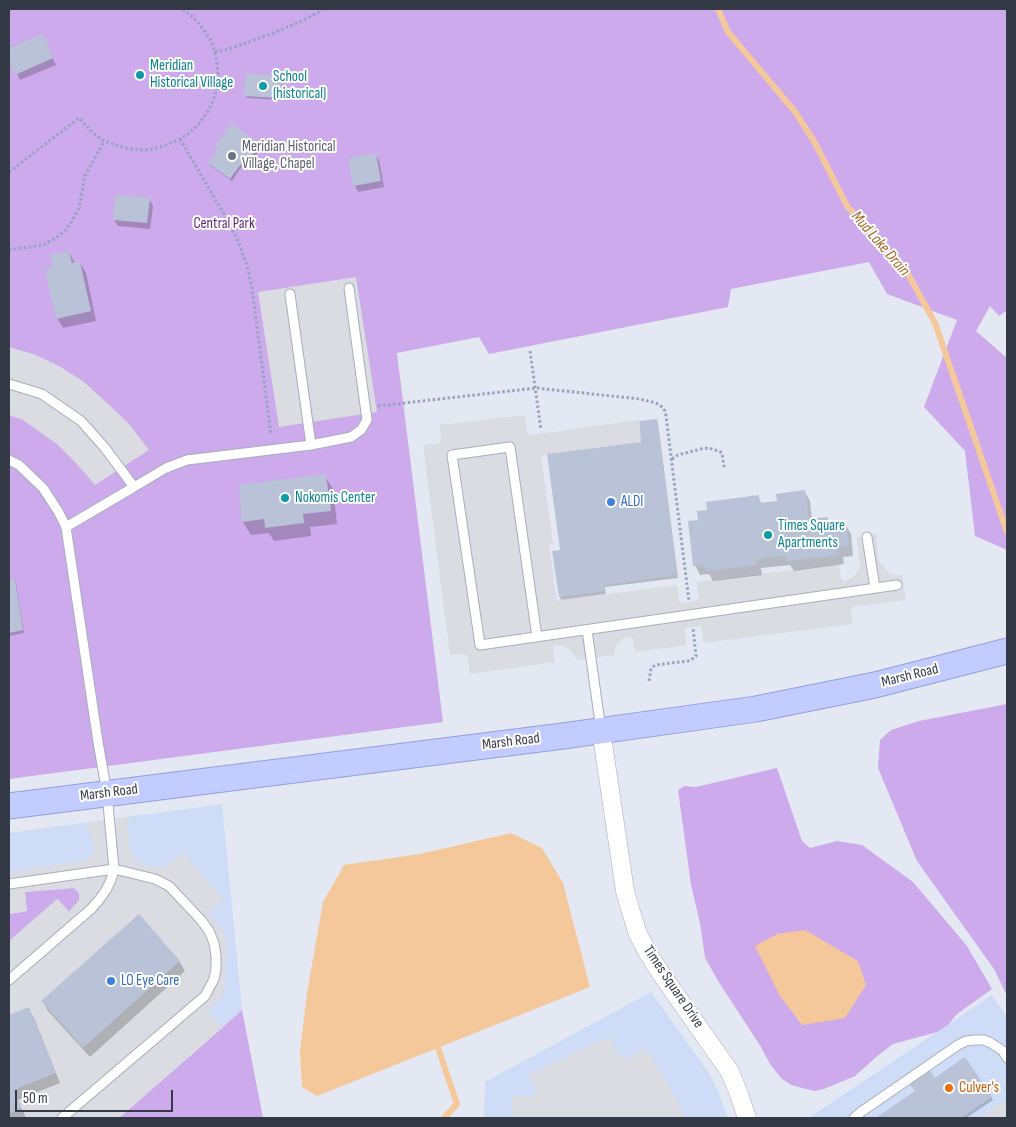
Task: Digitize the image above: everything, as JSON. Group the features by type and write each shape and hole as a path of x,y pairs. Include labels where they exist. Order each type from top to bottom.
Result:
{"main road":[{"name":"Marsh Road","path":"9,806 563,736 756,709 875,685 1007,651"}],"street":[{"name":"Times Square Drive","path":"601,730 625,891 636,927 649,955 730,1072 740,1094 747,1118"}],"lane":[{"path":"66,527 166,468 187,460 312,445 351,437 361,430 367,420 366,408 349,288"},
{"path":"290,294 312,445"},
{"path":"9,384 42,394 81,421 106,448 134,486"},
{"path":"537,637 510,447 452,455 480,645 537,637 586,630 875,588 898,585"},
{"path":"9,460 19,465 43,488 66,527 107,793 114,869 111,880 99,900 9,980"},
{"path":"867,537 875,588"},
{"path":"586,630 601,730"},
{"path":"9,884 114,869 163,882 201,920 214,943 216,969 214,979 205,996 62,1118"},
{"path":"854,1118 966,1041 984,1040 1003,1051 1007,1058"}],"path":[{"path":"9,172 79,118 88,129 104,141 124,148 141,150 153,150 180,139 198,125 207,113 217,88 218,74 215,52 207,33 194,17 182,9"},
{"path":"215,52 229,49 276,32 324,9"},
{"path":"180,139 238,241 247,265 252,288 273,450"},
{"path":"9,250 43,244 64,232 71,224 79,208 85,176 104,141"},
{"path":"530,351 541,430"},
{"path":"366,408 536,388 640,399 656,403 665,411 690,602"},
{"path":"672,459 678,455 708,448 719,451 722,454 724,467"},
{"path":"649,681 651,669 654,665 694,659 696,654 693,627"}],"shaded area":[{"path":"356,277 377,412 279,427 258,292"},
{"path":"9,347 36,355 59,366 84,382 129,424 149,450 95,485 58,445 23,420 9,415"},
{"path":"525,415 527,432 531,435 638,420 641,442 541,455 553,544 549,545 557,601 677,585 679,602 681,603 696,601 699,598 697,582 839,564 841,579 845,582 855,575 860,567 857,537 876,534 880,563 889,573 902,575 906,600 852,607 852,624 704,643 701,627 699,626 685,629 686,645 635,652 633,639 630,636 623,638 615,649 614,655 577,660 569,649 556,645 553,649 555,662 470,674 467,655 450,655 423,445 441,443 440,425"},
{"path":"222,804 242,1010 119,1118 9,1118 9,833"},
{"path":"132,816 127,824 130,850 134,857 147,866 160,867 167,866 183,853 223,899 209,913 226,937 225,988 222,996 208,1010 222,1028 119,1118 11,1118 9,1113 21,1108 14,1090 56,1073 29,1007 9,1015 9,941 58,899 69,912 80,896 76,889 73,888 25,892 27,911 9,914 9,872 83,861 89,858 94,848 92,836 84,823","holes":["139,914 180,961 83,1048 41,1001"]},
{"path":"511,833 542,848 563,883 590,987 317,1096 302,1087 300,1052 307,993 323,902 344,865 420,854"},
{"path":"805,930 858,961 866,985 845,1018 802,1025 780,996 755,946 777,934"},
{"path":"651,992 709,1073 728,1118 484,1118 485,1082"},
{"path":"992,995 1007,1018 1007,1118 808,1118"},
{"path":"610,1036 617,1053 624,1058 631,1057 644,1048 668,1084 685,1118 511,1118 513,1096 528,1097 535,1094 535,1088 528,1075"},
{"path":"1007,1099 1007,1118 979,1118"}],"green space":[{"name":"Central Park","path":"9,9 1007,9 1007,310 999,316 990,306 976,331 1007,358 1007,550 975,536 965,451 924,407 957,320 887,294 869,262 731,289 728,307 489,354 479,337 397,353 443,722 9,779"},
{"path":"1007,704 1007,996 994,969 917,861 878,768 880,740 891,730 919,721"},
{"path":"777,768 802,841 810,848 837,841 862,845 913,882 967,946 992,989 957,1014 948,1025 937,1032 893,1044 855,1076 824,1089 814,1091 791,1085 781,1078 770,1064 705,958 700,923 691,885 678,790 684,786 696,787"},
{"path":"73,888 79,892 79,900 69,912 57,899 9,941 9,914 27,911 25,892"},
{"path":"242,1010 263,1118 119,1118 222,1028"}],"building":[{"path":"43,34 53,58 15,75 9,60 9,48"},
{"name":"School (historical)","path":"246,73 282,76 280,98 244,96"},
{"name":"Meridian Historical Village, Chapel","path":"231,123 260,144 244,167 241,164 230,179 208,163 218,148 215,146"},
{"path":"376,153 381,181 353,186 348,158"},
{"path":"115,195 150,198 147,223 113,220"},
{"path":"69,251 72,263 80,262 91,311 56,319 45,269 53,268 50,255"},
{"name":"ALDI","path":"657,419 677,575 604,585 605,591 559,597 552,551 560,550 547,454 641,442 639,421"},
{"name":"Nokomis Center","path":"326,474 331,511 303,514 304,523 265,528 264,519 242,522 239,485"},
{"name":"Times Square Apartments","path":"805,490 809,519 828,517 829,525 846,522 849,546 838,547 839,555 787,561 786,555 756,559 757,565 706,571 705,564 693,566 688,521 698,520 697,511 707,510 706,502 759,495 760,503 777,501 776,494"},
{"path":"15,579 23,630 9,633 9,580"},
{"name":"LO Eye Care","path":"139,914 180,961 83,1048 41,1001"},
{"path":"29,1007 56,1073 14,1090 21,1108 9,1113 9,1015"},
{"name":"Culver's","path":"965,1057 992,1097 961,1118 877,1117 915,1091 910,1085 930,1071 935,1078"}],"waterway":[{"name":"Mud Lake Drain","path":"718,9 728,32 796,113 815,143 847,206 908,274 935,323 1007,532"},
{"path":"438,1048 457,1104 444,1118"}],"place":[{"name":"Meridian Historical Village","path":"140,75"},
{"name":"School (historical)","path":"263,86"},
{"name":"Meridian Historical Village, Chapel","path":"232,156"},
{"name":"Nokomis Center","path":"285,498"},
{"name":"ALDI","path":"611,502"},
{"name":"Times Square Apartments","path":"768,535"},
{"name":"LO Eye Care","path":"111,981"},
{"name":"Culver's","path":"949,1088"}]}
